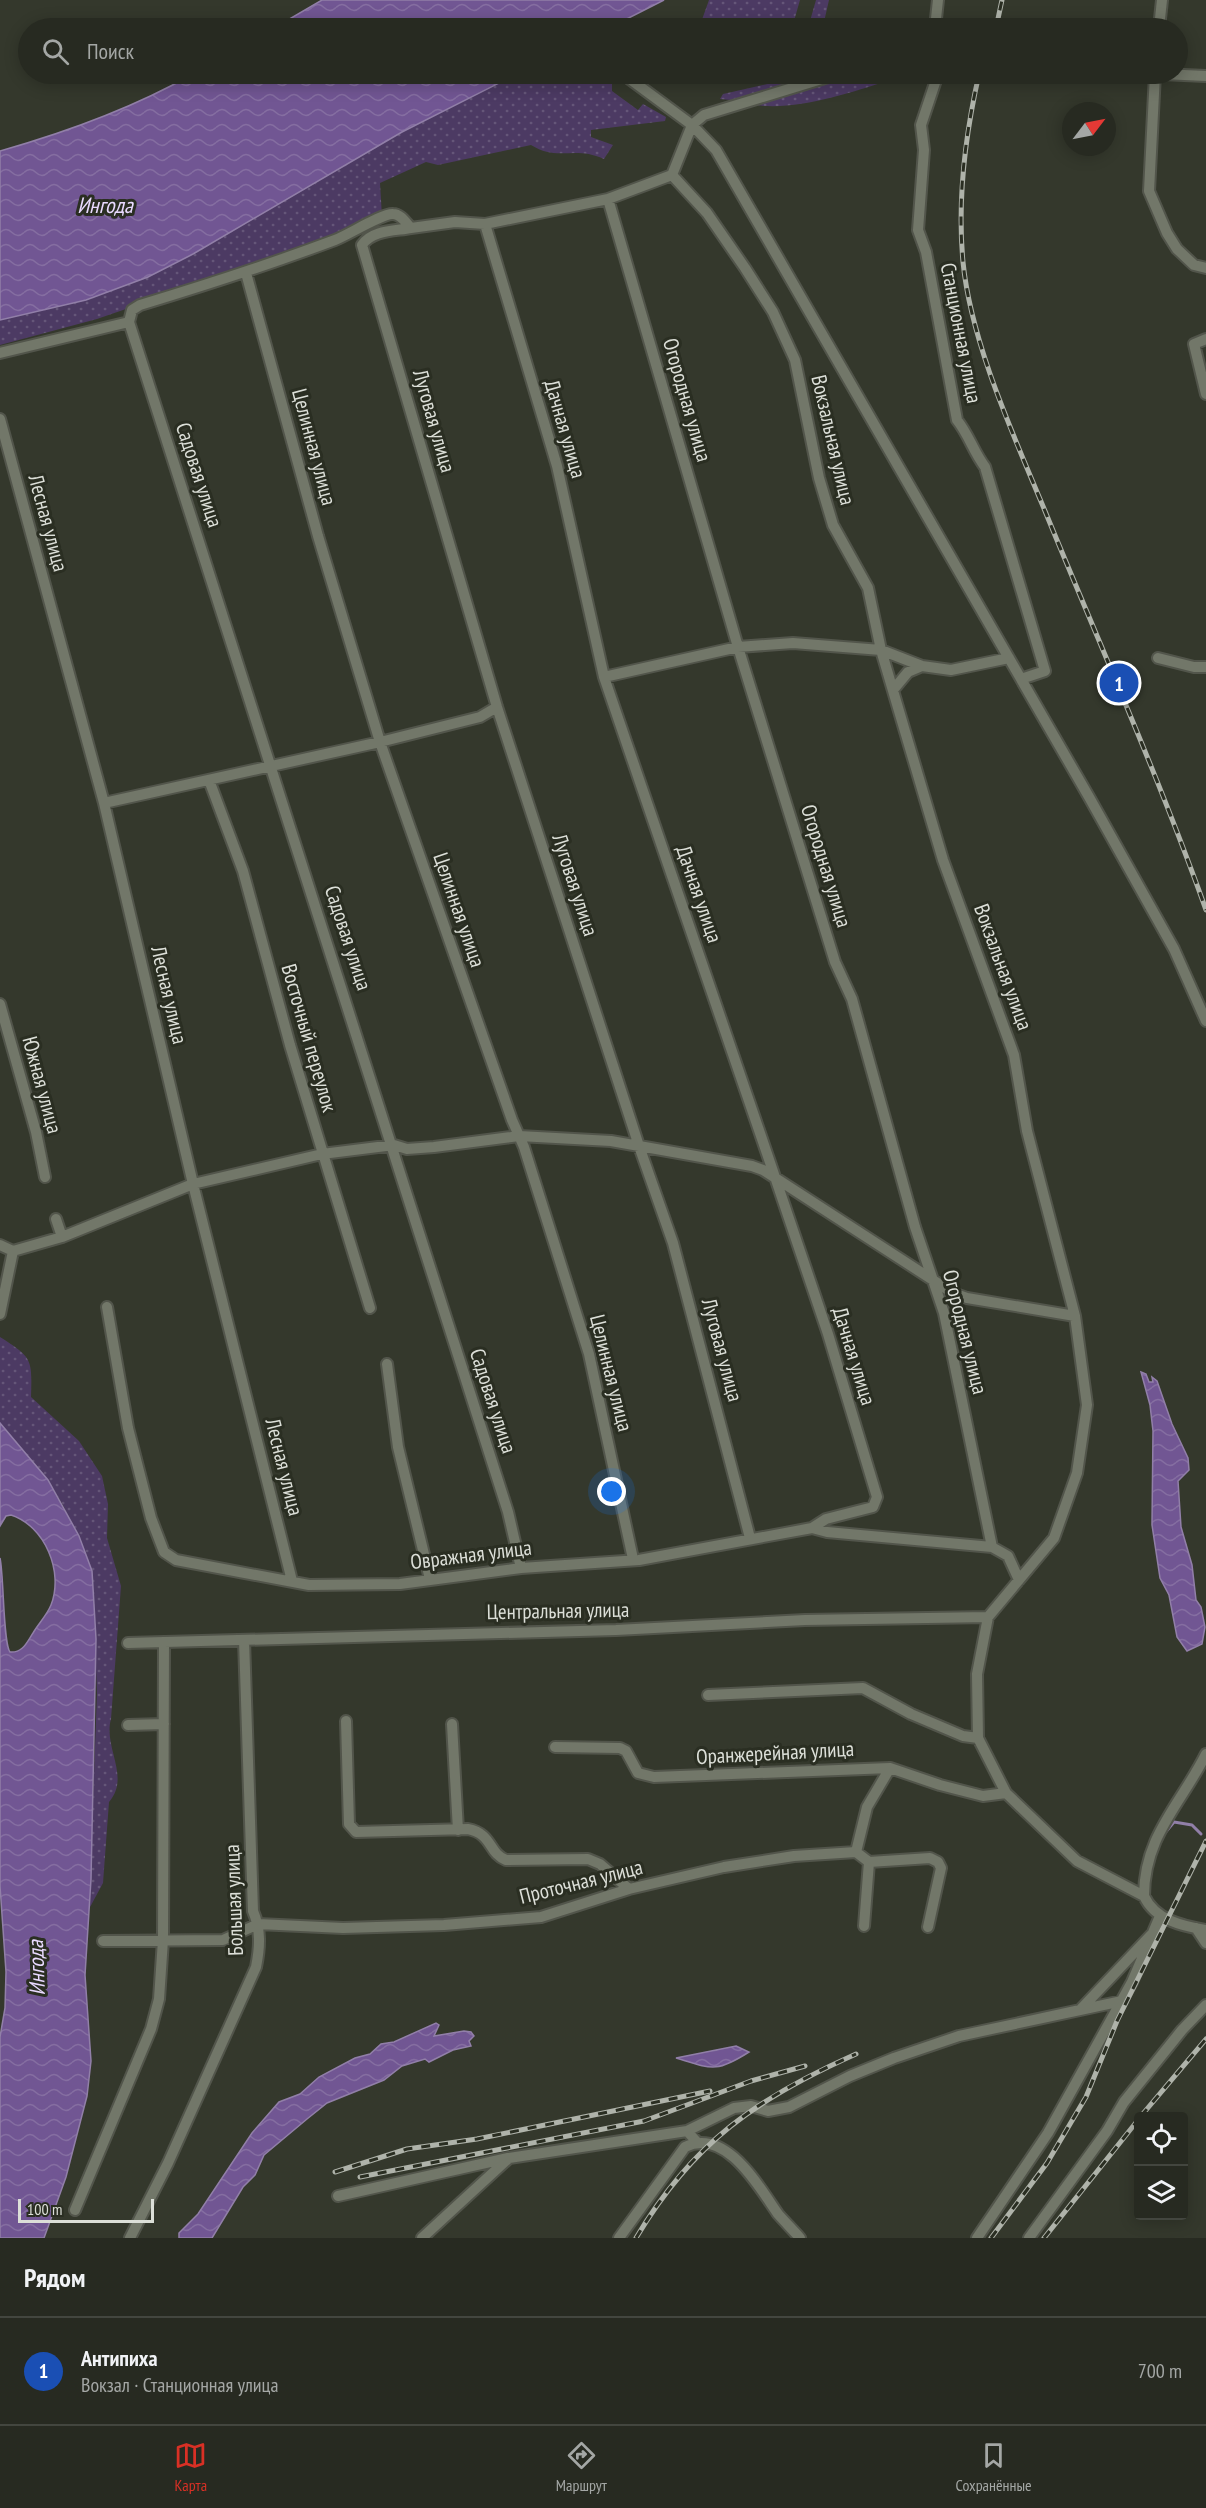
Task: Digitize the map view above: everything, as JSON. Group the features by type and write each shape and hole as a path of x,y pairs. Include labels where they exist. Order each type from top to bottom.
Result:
{"street":[{"path":"935,18 938,0"},
{"path":"1160,18 1162,0"},
{"path":"1188,75 1206,76"},
{"path":"637,84 692,124 722,160 1010,658 1174,949 1206,1022"},
{"path":"0,353 129,322 132,310 140,305 246,273 353,233 386,215 394,213 411,228 455,222 485,224 608,199 672,175 692,124 704,115 804,84"},
{"name":"Станционная улица","path":"935,84 921,125 924,150 918,230 926,252 957,420 970,437 974,452 985,467 1045,671 1021,679"},
{"path":"1154,84 1149,191 1178,249 1194,265 1206,268"},
{"name":"Вокзальная улица","path":"672,175 707,213 745,268 773,312 795,360 821,488 832,525 868,588 881,650 943,860 1014,1055 1027,1131 1075,1316 1087,1405 1077,1473 1054,1538 988,1617 977,1674 978,1738 1006,1793 1077,1861 1144,1896"},
{"name":"Огородная улица","path":"608,199 738,647 836,962 852,999 915,1227 944,1312 992,1547"},
{"name":"Дачная улица","path":"485,224 557,465 604,677 828,1334 877,1497 873,1508 826,1519 812,1528"},
{"name":"Луговая улица","path":"411,228 375,234 362,245 497,707 639,1146 673,1243 750,1538"},
{"name":"Целинная улица","path":"246,273 318,536 380,742 519,1136 589,1354 633,1559"},
{"name":"Садовая улица","path":"129,322 394,1145 508,1512 521,1568"},
{"path":"1206,339 1194,344 1206,394"},
{"name":"Лесная улица","path":"0,419 104,803 194,1184 292,1581"},
{"path":"604,677 738,647 793,643 881,650 922,666 951,670 1010,658"},
{"path":"1158,658 1194,667 1206,667"},
{"path":"893,690 908,672 922,666"},
{"path":"104,803 380,742 480,717 497,707"},
{"name":"Восточный переулок","path":"208,780 243,871 322,1154 370,1308"},
{"name":"Южная улица","path":"0,1004 36,1132 45,1177"},
{"path":"0,1245 13,1251 62,1237 194,1184 322,1154 394,1145 406,1149 434,1147 519,1136 612,1141 752,1166 933,1280 967,1298 1075,1316"},
{"path":"56,1219 62,1237"},
{"path":"0,1314 13,1251"},
{"name":"Овражная улица","path":"107,1307 128,1428 152,1518 164,1552 176,1560 309,1585 400,1584 521,1568 633,1559 812,1528 827,1532 992,1547"},
{"path":"387,1364 398,1447 430,1579"},
{"path":"992,1547 1008,1556 1019,1580"},
{"name":"Центральная улица","path":"128,1643 434,1633 616,1630 805,1620 988,1617"},
{"name":"Большая улица","path":"130,2238 168,2163 256,1967 260,1946 258,1924 253,1911 244,1640"},
{"path":"75,2210 151,2029 159,1999 163,1940 164,1642"},
{"path":"708,1695 863,1688 911,1714 963,1736 978,1738"},
{"path":"346,1721 349,1824 352,1829 366,1833 458,1830 479,1832 487,1837 499,1858 506,1860 588,1859 600,1864 629,1889"},
{"path":"128,1725 164,1724"},
{"path":"452,1724 458,1830"},
{"name":"Оранжерейная улица","path":"555,1747 620,1748 626,1752 638,1773 654,1777 890,1768 940,1785 983,1796 1006,1793"},
{"path":"1206,1755 1164,1820 1144,1871 1144,1896 1149,1906 1160,1916 1201,1929 1206,1943"},
{"path":"890,1768 867,1807 856,1852 869,1862 930,1858 938,1862 941,1868 928,1927"},
{"name":"Проточная улица","path":"103,1941 223,1940 258,1924 343,1928 444,1925 530,1918 573,1908 629,1889 724,1867 794,1856 856,1852"},
{"path":"864,1926 869,1862"},
{"path":"977,2238 1048,2133 1122,2001 1160,1916"},
{"path":"1080,2010 1151,1935"},
{"path":"338,2196 509,2158 687,2131 734,2108 751,2106 768,2111 789,2107 861,2071 959,2036 1122,2001"},
{"path":"1029,2238 1107,2132 1124,2102 1206,2005"},
{"path":"687,2131 696,2141 710,2145 738,2160 756,2179 779,2215 800,2238"},
{"path":"619,2238 685,2147 696,2141"},
{"path":"422,2238 509,2158"}],"shaded area":[{"path":"709,0 800,0 795,18 703,18"},
{"path":"816,0 829,0 825,18 811,18"},
{"path":"497,84 612,84 612,91 638,110 643,104 666,117 665,121 591,130 591,137 613,145 604,159 584,153 550,152 531,145 438,165 426,162 380,183 382,217 360,228 97,319 0,345 0,320 148,277 193,254 402,132"},
{"path":"768,84 787,84 731,100 720,99 723,94"},
{"path":"825,84 877,84 805,103 756,105 771,98"},
{"path":"0,1337 25,1355 30,1367 31,1397 79,1441 102,1476 108,1504 107,1538 121,1586 110,1730 117,1782 115,1792 109,1802 103,1883 89,1909 97,1693 92,1571 64,1507 48,1480 0,1423"}],"water":[{"path":"322,0 664,0 629,18 291,18"},
{"name":"Ингода","path":"174,84 497,84 402,132 193,254 148,277 86,300 0,320 0,151 99,118"},
{"path":"1141,1372 1146,1374 1149,1382 1153,1382 1152,1377 1157,1381 1172,1424 1188,1458 1189,1470 1178,1481 1181,1527 1192,1565 1196,1600 1201,1607 1205,1627 1202,1644 1187,1651 1177,1637 1169,1595 1160,1578 1152,1525 1153,1431 1150,1405"},
{"name":"Ингода","path":"0,1423 48,1480 79,1536 92,1571 96,1639 91,1879 85,1975 91,2061 87,2096 66,2177 44,2238 0,2238 0,2037 5,2008 6,1972 0,1886 0,1558 6,1636 10,1652 18,1651 24,1646 47,1612 51,1605 55,1579 49,1552 33,1529 11,1515 6,1516 0,1526"},
{"path":"436,2023 439,2025 434,2036 471,2032 474,2036 469,2041 471,2046 453,2050 429,2062 425,2059 402,2066 384,2080 327,2103 264,2155 255,2175 243,2187 212,2238 179,2238 179,2233 198,2214 252,2133 279,2102 300,2094 319,2077 355,2058 370,2054 381,2044 394,2042"},
{"path":"736,2046 749,2052 721,2066 698,2065 676,2058"}],"waterway":[{"path":"1164,1834 1174,1822 1192,1825 1201,1834"}],"railway":[{"path":"998,18 1002,0"},
{"path":"977,84 963,167 961,214 963,262 975,325 995,389 1148,759 1206,910"},
{"path":"991,2238 1047,2163 1086,2097 1117,2021 1206,1841"},
{"path":"1144,2112 1206,2039"},
{"path":"636,2238 680,2175 730,2126 788,2088 856,2054"},
{"path":"360,2177 644,2121 751,2081 805,2066"},
{"path":"335,2172 407,2149 477,2139 710,2091"},
{"path":"1044,2238 1134,2125"}],"place":[{"name":"Антипиха","path":"1119,683"}]}
